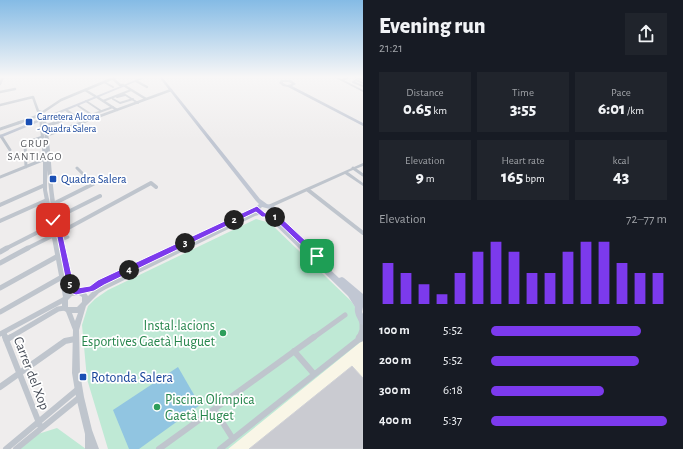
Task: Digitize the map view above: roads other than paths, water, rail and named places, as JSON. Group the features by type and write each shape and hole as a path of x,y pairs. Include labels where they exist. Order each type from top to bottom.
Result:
{"main road":[{"path":"40,119 94,98"},
{"path":"0,136 94,98"},
{"path":"177,98 266,208 351,294 362,303 358,312 363,321"},
{"path":"315,98 363,124"}],"street":[{"path":"0,104 29,98"},
{"path":"33,98 38,112 41,112"},
{"path":"41,112 67,98"},
{"path":"98,98 118,110"},
{"path":"103,101 111,98"},
{"path":"26,167 25,143 149,98"},
{"path":"103,101 113,99 120,104 133,99 138,102"},
{"path":"129,100 134,104"},
{"path":"86,102 101,111"},
{"path":"77,105 92,115"},
{"path":"80,119 113,107"},
{"path":"66,110 84,122"},
{"path":"41,112 40,119 45,136 48,187 47,200 51,205"},
{"path":"45,126 76,116"},
{"path":"0,129 40,119 44,120 45,159 53,221 61,255 71,287 85,296 75,339 79,393 88,430 95,449"},
{"path":"0,136 10,150"},
{"path":"0,177 45,159"},
{"path":"1,333 78,292 92,289 101,283 363,164"},
{"path":"51,205 93,184 77,168"},
{"path":"353,168 363,175"},
{"path":"347,172 363,181"},
{"path":"347,172 363,185"},
{"path":"0,263 151,183 156,187"},
{"path":"0,205 48,187"},
{"path":"308,190 363,233"},
{"path":"0,252 100,196"},
{"path":"0,221 47,200"},
{"path":"6,340 58,309 78,310 104,287 266,208"},
{"path":"53,221 57,234 61,240 62,277 65,299 64,304 76,330"},
{"path":"61,240 68,237"},
{"path":"0,288 61,255"},
{"path":"0,312 62,277"},
{"path":"159,449 345,314"},
{"path":"220,449 360,339 363,321"},
{"name":"Carrer del Xop","path":"1,333 6,340 40,425"},
{"path":"0,387 19,374 23,369 65,341 75,339"},
{"path":"294,351 314,374"},
{"path":"6,449 40,425 79,393"},
{"path":"214,409 233,438"},
{"path":"16,449 40,425"},
{"path":"88,430 89,449"}],"water":[{"name":"Piscina Olímpica Gaetà Huget","path":"178,367 200,405 139,449 129,449 113,410"}],"place":[{"name":"Carretera Alcora - Quadra Salera","path":"29,122"},
{"name":"Quadra Salera","path":"53,179"},
{"name":"Instal·lacions Esportives Gaetà Huguet","path":"223,333"},
{"name":"Rotonda Salera","path":"83,377"},
{"name":"Piscina Olímpica Gaetà Huget","path":"157,407"}],"district":[{"name":"GRUP SANTIAGO","path":"35,149"}]}
